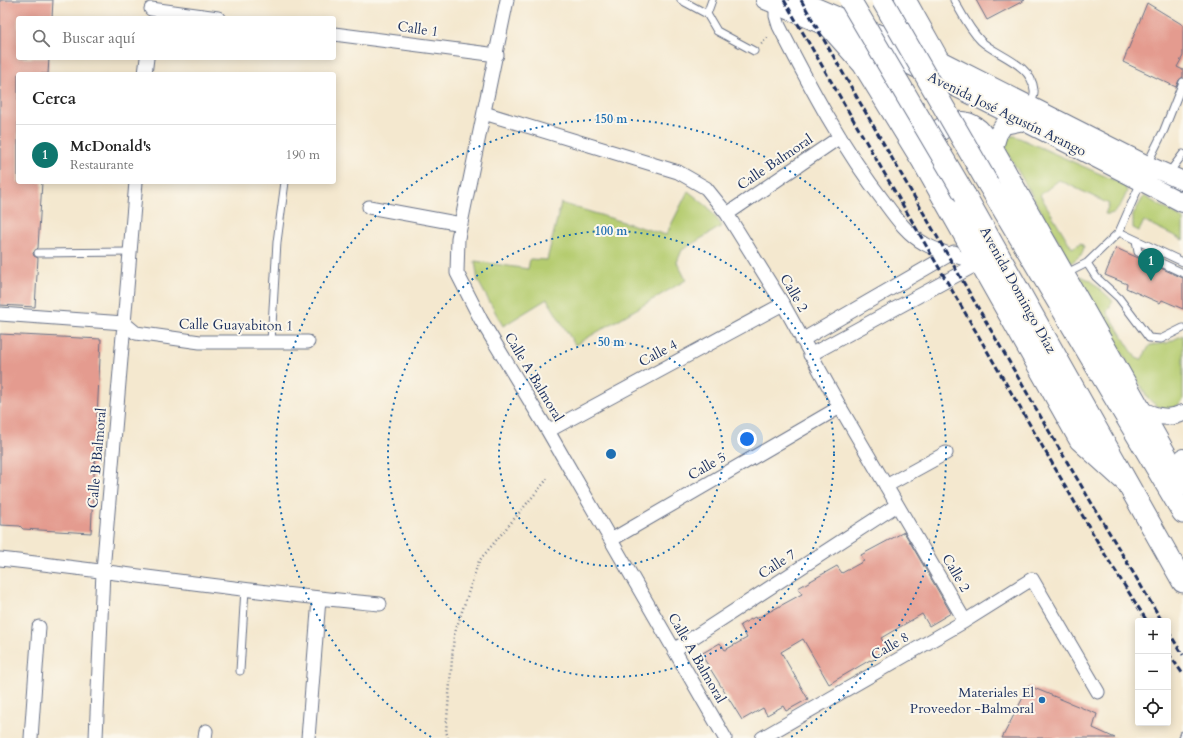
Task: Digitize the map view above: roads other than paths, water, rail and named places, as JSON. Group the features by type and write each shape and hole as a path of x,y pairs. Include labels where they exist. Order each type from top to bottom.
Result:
{"main road":[{"name":"Avenida José Agustín Arango","path":"799,0 938,59 1031,105 1144,173 1183,203"},
{"name":"Avenida Domingo Díaz","path":"850,0 965,195 1183,582"},
{"name":"Avenida Domingo Díaz","path":"882,0 988,184 1183,513"},
{"path":"905,0 938,59"},
{"name":"Avenida José Agustín Arango","path":"770,2 831,28 1024,121 1144,173 1175,177"},
{"path":"831,28 863,64 923,162 1080,440 1125,481"},
{"path":"994,150 998,134 1004,125 1024,121"},
{"path":"923,162 930,141 936,132 948,124 962,122 976,128 994,150 1140,409 1181,472"}],"street":[{"name":"Calle A Balmoral","path":"507,0 497,55 460,224 457,273 481,320 548,431 724,738"},
{"path":"770,2 779,26 840,137 875,190 900,223 924,244 949,255 979,263"},
{"path":"151,9 203,16"},
{"name":"Calle 1","path":"336,34 497,55"},
{"path":"145,72 146,60"},
{"name":"Calle 2","path":"484,113 678,172 693,179 706,188 727,214 783,304 810,355 965,621"},
{"name":"Calle Balmoral","path":"727,214 840,137"},
{"name":"Calle B Balmoral","path":"96,738 103,570 136,184"},
{"path":"369,207 460,224"},
{"path":"802,340 968,244"},
{"path":"810,355 979,263"},
{"name":"Calle 4","path":"548,431 783,304"},
{"name":"Calle Guayabiton 1","path":"0,314 124,323 136,333 162,338 200,342 308,342"},
{"name":"Calle 5","path":"611,540 840,407"},
{"path":"1140,409 1153,415 1167,417 1183,413"},
{"path":"886,486 946,453"},
{"name":"Calle 7","path":"674,650 897,505"},
{"path":"0,559 103,570 319,599 380,604"},
{"name":"Calle 8","path":"762,738 965,621 1032,579 1098,692"},
{"path":"308,738 319,599"},
{"path":"30,738 39,627"}],"lane":[{"path":"681,0 707,14 717,31 754,51"},
{"path":"707,14 712,0"},
{"path":"954,0 970,28 982,41 1023,69 1031,80 1034,90 1031,105"},
{"path":"1064,275 1087,263 1119,232 1164,130 1183,82"},
{"path":"1175,177 1183,154"},
{"path":"271,342 277,242 285,184"},
{"path":"1119,232 1183,262"},
{"path":"1136,240 1138,252 1183,273"},
{"path":"38,253 130,252"},
{"path":"1087,263 1096,277 1119,298 1149,338 1161,339 1183,328"},
{"path":"240,671 245,589"}],"railway":[{"path":"784,0 1107,558 1145,618"},
{"path":"801,0 1057,445 1160,618"},
{"path":"1171,636 1183,655"},
{"path":"1169,654 1183,674"}],"place":[{"name":"McDonald's","path":"1151,281"},
{"name":"Materiales El Proveedor -Balmoral","path":"1042,700"}]}
